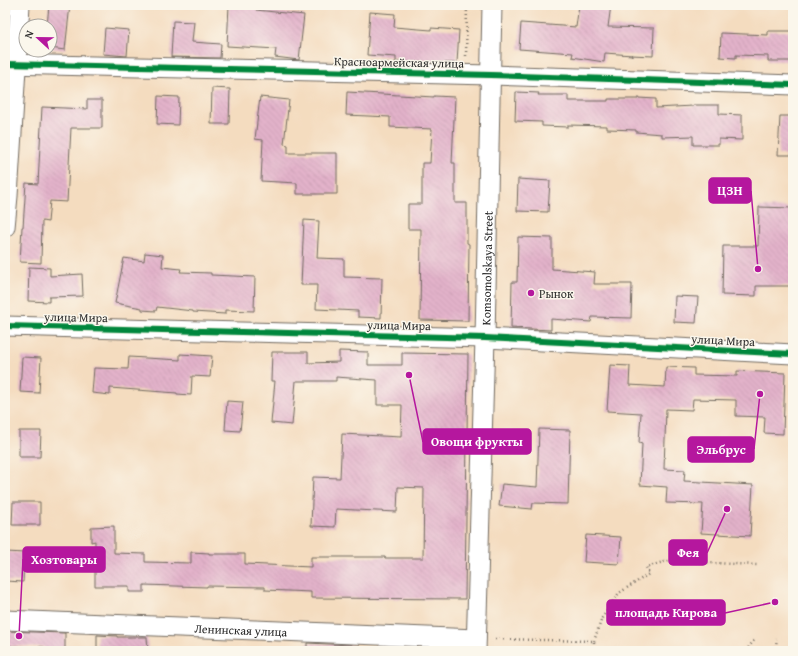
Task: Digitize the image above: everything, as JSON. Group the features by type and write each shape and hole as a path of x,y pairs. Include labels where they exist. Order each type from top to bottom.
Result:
{"street":[{"path":"5,226 8,196 11,64 20,5"},
{"name":"Komsomolskaya Street","path":"476,645 486,338 492,5"},
{"name":"Красноармейская улица","path":"11,64 465,74 793,85"},
{"name":"улица Мира","path":"5,326 486,338 793,354"},
{"name":"Ленинская улица","path":"5,620 476,645"}],"path":[{"path":"465,74 467,5"},
{"path":"594,651 594,640 602,618 619,593 648,574 646,567 667,561 758,565"},
{"path":"746,651 756,639"},
{"path":"776,639 776,651"},
{"path":"476,645 594,640"}],"building":[{"path":"49,5 70,5 65,50 58,49 58,18 48,18"},
{"path":"229,5 257,5 256,10 304,15 299,60 275,57 276,49 227,46"},
{"path":"579,5 611,5 608,27 654,28 653,56 605,53 604,62 572,57 573,53 519,49 521,23 576,27"},
{"path":"370,12 395,14 394,27 431,30 431,28 459,30 457,63 396,62 396,57 367,55"},
{"path":"173,21 194,22 192,42 221,44 220,58 171,57"},
{"path":"105,28 129,30 127,56 103,54"},
{"path":"768,31 793,31 793,61 768,61 768,56 736,55 736,58 720,57 721,33 768,35"},
{"path":"212,88 230,89 229,124 211,124"},
{"path":"347,92 455,97 452,163 455,163 455,203 467,203 467,243 469,244 468,321 420,320 421,229 408,229 408,204 422,204 422,163 430,163 432,129 390,127 390,117 346,115"},
{"path":"516,92 539,93 538,95 568,95 568,101 608,101 608,99 638,98 656,99 656,108 693,105 719,105 719,114 742,115 742,140 719,139 719,145 693,145 693,136 662,137 662,134 636,132 636,130 607,129 607,126 542,126 542,122 515,121"},
{"path":"158,96 179,97 178,125 157,124"},
{"path":"260,97 289,100 284,144 288,145 288,153 337,153 337,194 297,194 297,183 261,181 263,140 255,139"},
{"path":"87,100 102,100 102,128 71,128 67,202 50,201 48,222 42,221 41,263 20,262 26,183 38,184 42,107 87,109"},
{"path":"780,116 793,116 793,155 778,155"},
{"path":"518,179 550,181 548,212 517,211"},
{"path":"759,207 793,208 793,286 756,286 756,296 722,295 723,246 758,246"},
{"path":"304,220 319,221 317,258 344,259 344,277 382,278 381,318 358,317 358,311 316,309 317,285 301,285"},
{"path":"518,237 552,238 552,269 595,272 594,284 632,284 631,318 592,317 591,322 551,319 551,330 511,328 512,282 517,282"},
{"path":"145,253 163,255 162,267 181,269 180,272 255,277 254,311 225,310 225,314 193,312 157,307 156,311 142,310 142,308 115,303 124,258 144,261"},
{"path":"29,267 50,268 50,276 82,274 83,296 49,297 49,302 28,301"},
{"path":"675,296 698,297 696,323 674,322"},
{"path":"339,351 368,352 368,365 402,365 402,353 468,354 465,599 311,598 311,592 265,590 265,587 144,585 144,592 129,592 129,586 95,586 95,541 91,542 91,527 114,526 114,553 145,554 145,562 191,563 191,552 209,554 245,554 245,564 311,567 311,557 423,558 424,488 398,487 397,512 336,509 335,527 311,526 313,477 340,478 342,434 401,437 402,405 377,405 377,380 336,377 336,381 296,381 292,425 271,423 275,381 271,381 272,352 308,352 308,363 339,362"},
{"path":"180,354 212,356 210,377 192,376 191,395 110,388 110,395 92,393 94,368 128,369 129,357 180,360"},
{"path":"22,357 41,358 39,393 20,392"},
{"path":"610,365 630,366 629,385 665,387 666,367 694,368 694,375 737,376 737,371 785,373 783,434 764,433 765,417 736,416 736,400 693,399 692,410 666,409 664,469 685,470 684,481 753,485 750,536 701,533 703,504 666,503 667,487 640,485 642,444 639,443 641,413 607,411"},
{"path":"227,401 243,402 240,431 225,430"},
{"path":"539,429 570,430 568,504 533,503 532,509 499,506 502,484 537,487"},
{"path":"19,431 41,431 40,457 19,457"},
{"path":"13,502 40,502 40,525 12,525"},
{"path":"586,535 621,537 619,564 584,562"},
{"path":"7,552 24,553 23,582 5,581"},
{"path":"5,631 65,633 65,651 44,651 44,647 5,646"},
{"path":"97,635 147,637 148,651 97,651"},
{"path":"307,643 352,645 351,651 307,651"}],"cycle path":[{"path":"5,64 491,75 793,85"},
{"path":"5,326 485,338 793,354"}],"place":[{"name":"ЦЗН","path":"758,269"},
{"name":"Рынок","path":"531,293"},
{"name":"Овощи фрукты","path":"409,375"},
{"name":"Эльбрус","path":"760,394"},
{"name":"Фея","path":"727,509"},
{"name":"площадь Кирова","path":"775,602"},
{"name":"Хозтовары","path":"19,636"}]}
